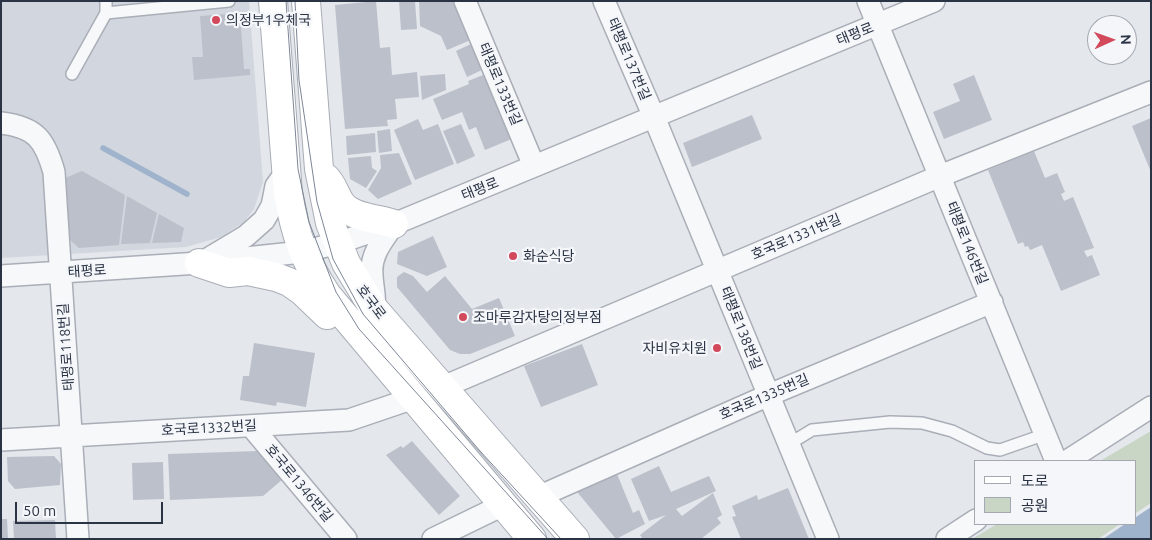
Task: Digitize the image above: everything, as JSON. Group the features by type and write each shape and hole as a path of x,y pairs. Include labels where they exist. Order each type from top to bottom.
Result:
{"street":[{"name":"호국로","path":"273,1 286,172 293,224 302,252 327,295 532,539"},
{"name":"호국로","path":"306,1 319,169 330,223 354,280 374,309 575,539"},
{"name":"태평로133번길","path":"465,1 534,166"},
{"name":"태평로137번길","path":"604,1 654,117"},
{"name":"태평로146번길","path":"868,1 1056,460"},
{"name":"태평로","path":"1,276 199,264 302,252 338,243 394,224 934,1"},
{"name":"호국로1331번길","path":"443,387 940,176 1151,92"},
{"name":"태평로138번길","path":"654,117 828,539"},
{"name":"태평로118번길","path":"1,122 17,124 32,131 47,148 54,172 78,539"},
{"path":"319,169 331,183 341,204 351,212 359,216 374,217 394,224 372,260 376,295 374,309"},
{"path":"199,264 246,236 264,220 272,206 276,186 286,172"},
{"path":"199,264 229,273 248,271 282,280 302,291 325,315 353,327"},
{"name":"호국로1335번길","path":"538,497 768,395 992,302"},
{"name":"호국로1332번길","path":"1,440 349,420 414,398"},
{"path":"1069,460 1151,407"},
{"name":"호국로1346번길","path":"251,426 346,539"},
{"path":"433,539 457,533 502,505"},
{"path":"947,539 974,521"}],"lane":[{"path":"72,74 106,7 229,1"},
{"path":"789,444 812,430 890,422 922,424 952,431 987,448 1000,450 1046,434"}],"shaded area":[{"path":"1,1 249,1 263,182 254,209 244,222 221,237 186,247 1,258"}],"green space":[{"path":"1151,431 1151,503 1137,512 1137,460 1102,460"},
{"path":"995,525 1119,525 1098,539 972,539"}],"water":[{"path":"1151,507 1151,539 1103,539 1124,525 1137,525 1137,516"}],"building":[{"path":"376,1 380,48 390,47 392,75 417,72 419,97 395,99 397,119 387,120 388,126 345,129 335,5"},
{"path":"399,1 415,1 417,29 401,30"},
{"path":"419,1 457,1 473,39 447,50 441,36 420,26"},
{"path":"240,13 244,69 250,69 250,75 194,80 192,57 203,57 200,16"},
{"path":"473,43 484,69 467,77 456,51"},
{"path":"488,73 514,138 485,150 476,127 469,130 462,112 442,120 433,99 469,84 468,81"},
{"path":"445,74 446,90 422,100 420,76"},
{"path":"974,75 992,120 944,139 933,112 960,101 953,84"},
{"path":"752,115 762,139 692,167 683,143"},
{"path":"1151,118 1151,172 1132,126"},
{"path":"418,119 423,130 438,124 454,164 415,180 394,130"},
{"path":"461,124 475,156 457,164 443,131"},
{"path":"390,129 392,151 379,153 377,131"},
{"path":"375,133 376,152 347,155 346,136"},
{"path":"1034,151 1045,178 1057,173 1065,192 1061,194 1064,201 1073,197 1094,248 1084,251 1087,257 1092,255 1100,275 1061,291 1042,245 1030,250 1028,246 1025,247 1023,242 1018,244 988,170"},
{"path":"399,153 412,184 378,199 368,190 381,168 380,155"},
{"path":"371,156 372,168 377,171 366,188 350,179 348,158"},
{"path":"82,171 125,195 119,245 79,248 69,239 65,178"},
{"path":"127,196 157,213 150,243 121,244"},
{"path":"159,214 184,228 181,242 152,243"},
{"path":"433,236 447,267 427,276 397,264 398,252"},
{"path":"404,272 413,276 427,292 445,276 472,309 499,298 515,336 470,354 460,354 450,350 397,287 397,277"},
{"path":"254,343 315,353 306,407 277,402 276,406 240,400 243,376 249,376"},
{"path":"582,344 598,385 541,407 524,366"},
{"path":"412,441 460,496 439,515 386,455 401,446 403,448"},
{"path":"258,451 283,479 263,496 170,500 168,454"},
{"path":"54,456 61,464 60,485 15,489 8,481 7,457"},
{"path":"163,462 164,499 133,500 132,463"},
{"path":"659,466 671,492 709,476 716,491 676,509 682,516 713,493 722,515 717,518 721,523 701,539 643,539 640,535 666,515 649,521 631,479"},
{"path":"615,469 633,513 639,510 645,524 616,539 573,487"},
{"path":"788,488 809,539 741,539 732,517 736,516 732,506 757,495 758,500"},
{"path":"1,519 7,519 8,539 1,539"},
{"path":"55,520 56,539 14,539 13,521"}],"waterway":[{"path":"103,148 187,194"}],"tram line":[{"path":"286,1 298,169 309,222 336,292 359,329 548,539"},
{"path":"295,1 299,80 317,202 333,259 363,314 480,451 561,539"}],"place":[{"name":"의정부1우체국","path":"216,20"},
{"name":"화순식당","path":"513,256"},
{"name":"조마루감자탕의정부점","path":"463,317"},
{"name":"자비유치원","path":"717,348"}]}
